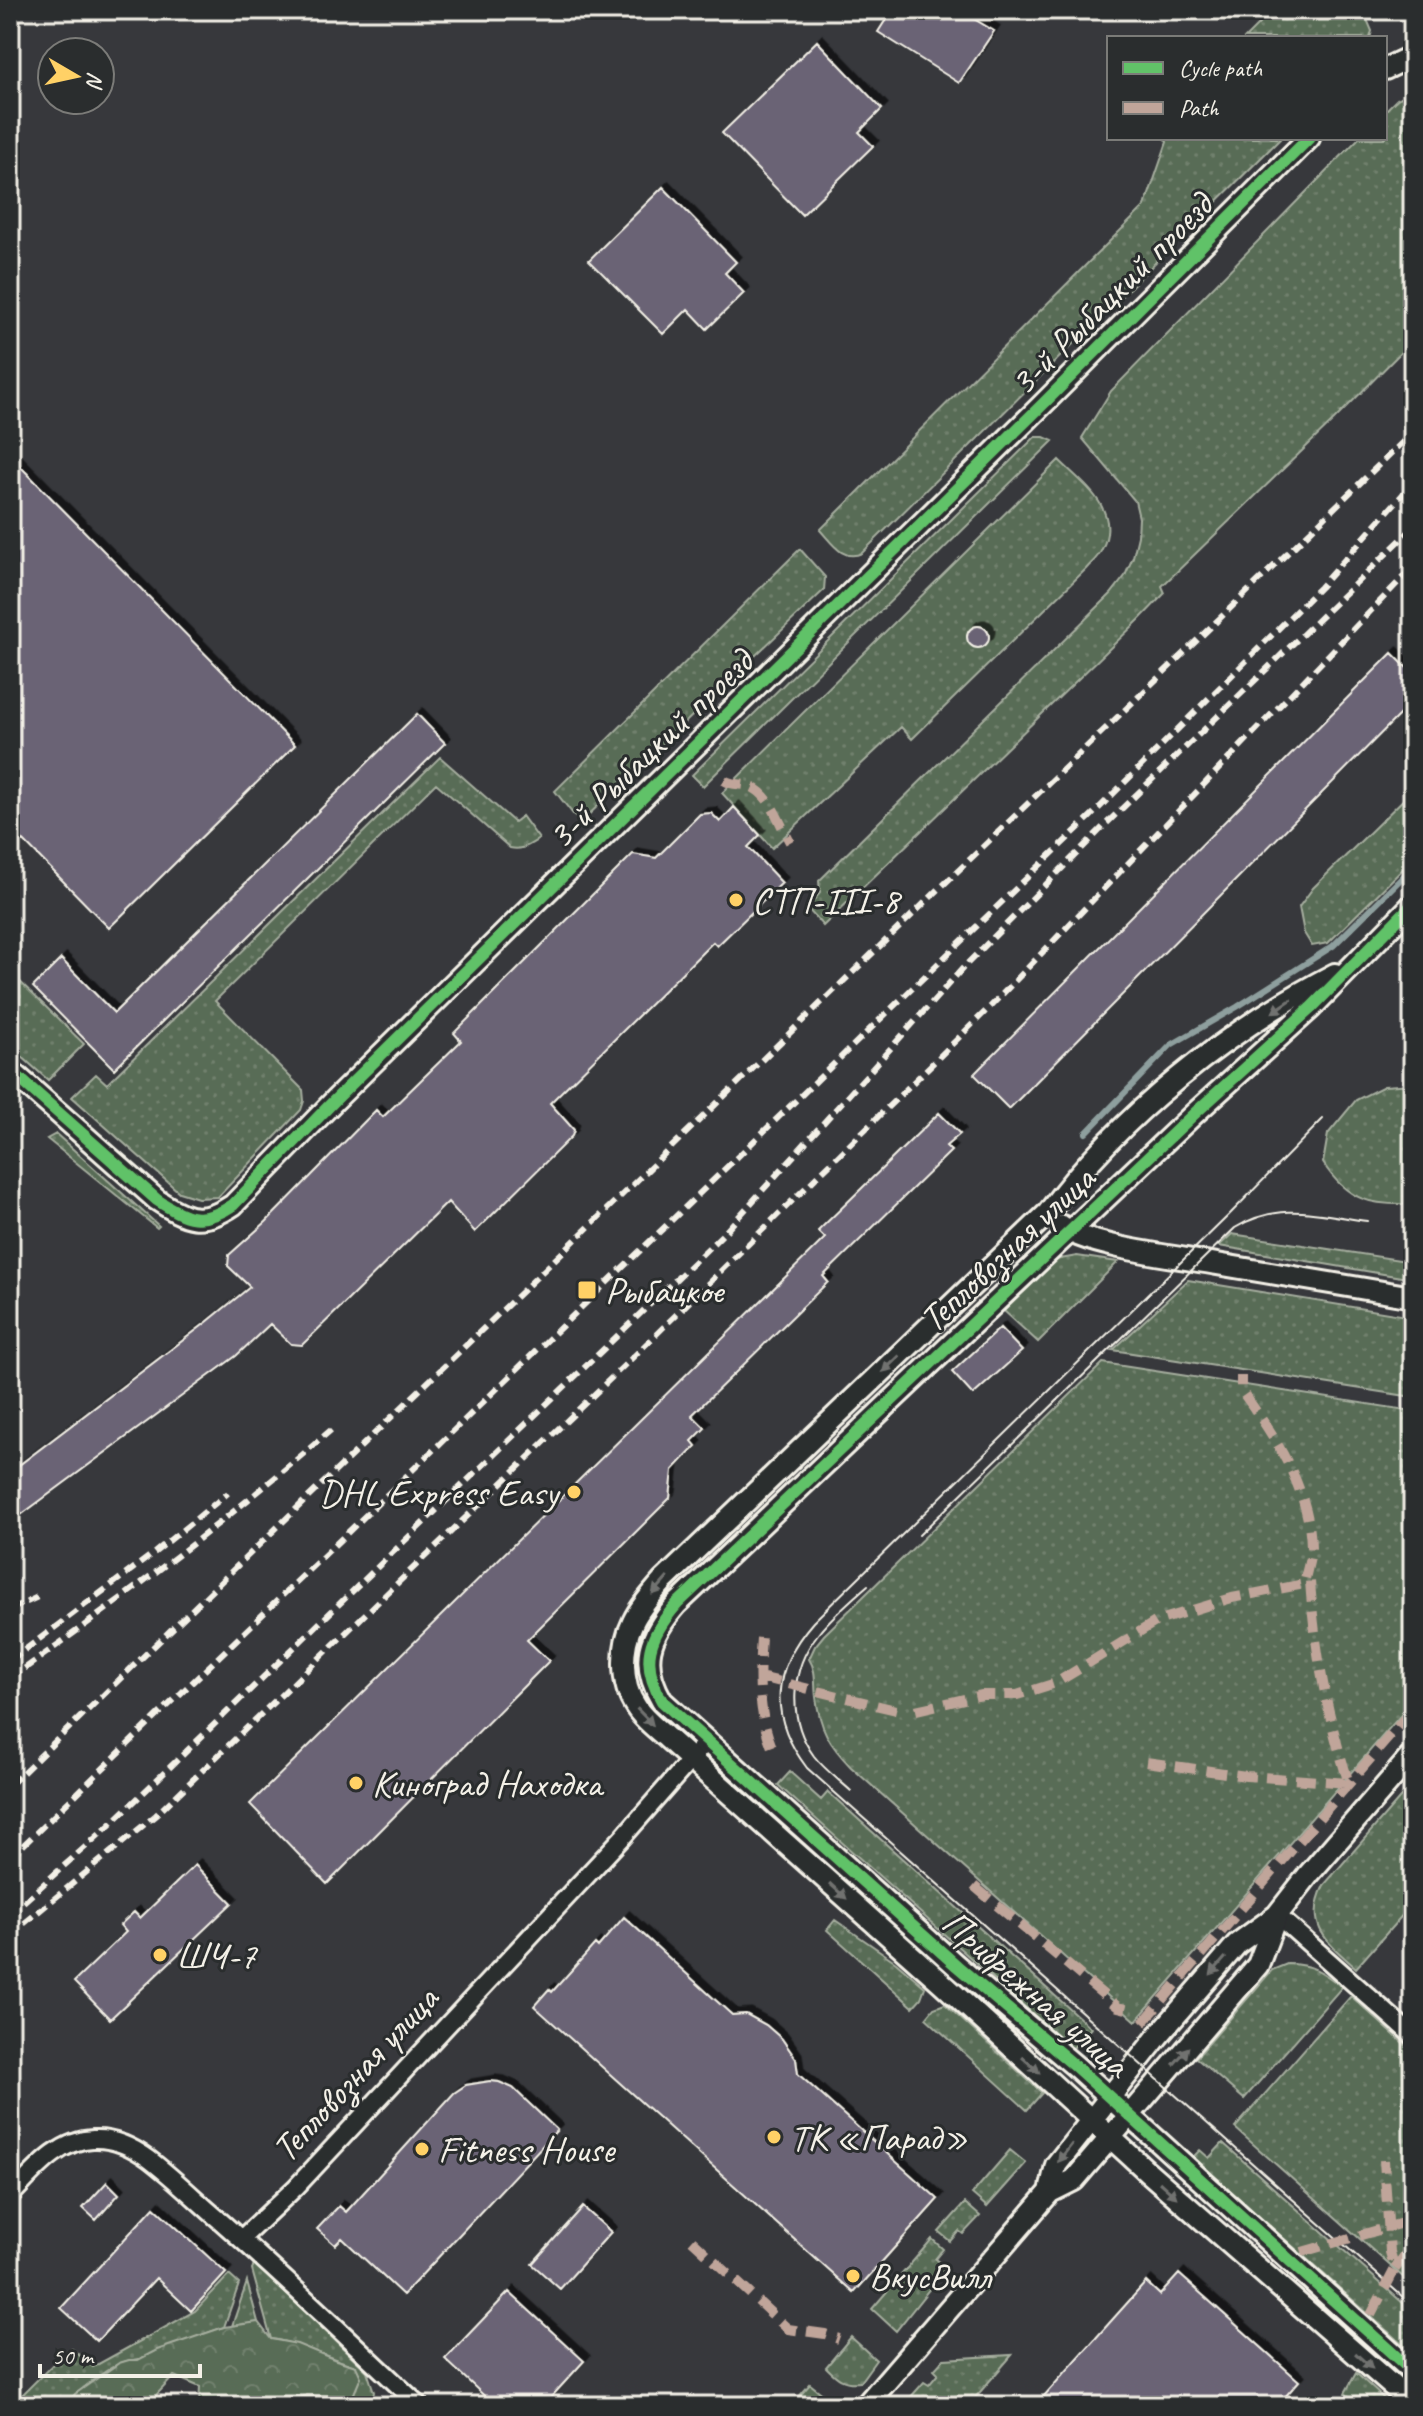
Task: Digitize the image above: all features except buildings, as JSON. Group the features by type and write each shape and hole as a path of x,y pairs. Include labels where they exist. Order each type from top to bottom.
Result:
{"street":[{"path":"1387,68 1413,58"},
{"name":"3-й Рыбацкий проезд","path":"10,1070 157,1200 177,1214 207,1218 233,1205 335,1100 1029,418 1307,140"},
{"name":"Тепловозная улица","path":"651,1644 661,1622 677,1604 1068,1232 1312,1007 1413,904"},
{"name":"Тепловозная улица","path":"626,1645 632,1623 663,1581 1048,1213 1072,1180 1161,1091 1217,1049 1306,990 1350,967"},
{"path":"1048,1213 1068,1232 1094,1241 1413,1297"},
{"name":"Прибрежная улица","path":"651,1644 648,1664 652,1683 662,1701 957,1966 1110,2097 1413,2372"},
{"name":"Прибрежная улица","path":"626,1645 624,1665 627,1687 636,1707 1110,2137 1413,2404"},
{"name":"Тепловозная улица","path":"241,2239 296,2187 622,1838 707,1741"},
{"path":"1050,2192 1056,2165 1158,2036 1237,1944 1277,1915 1413,1754"},
{"path":"1277,1915 1413,2036"},
{"path":"865,2406 1050,2192 1074,2180 1258,1965 1277,1915"},
{"path":"10,2196 48,2158 75,2141 114,2140 149,2159 241,2239 420,2406"}],"green space":[{"path":"1273,10 1363,10 1372,31 1371,36 1247,36"},
{"path":"1413,91 1413,340 1162,586 1165,593 1139,620 823,926 807,908 820,893 819,881 1111,594 1125,576 1138,536 1139,518 1135,501 1082,438 1111,391 1357,140 1387,140 1387,109 1397,99"},
{"path":"1166,140 1279,140 862,553 849,555 838,550 820,530 1145,206"},
{"path":"1035,437 1053,441 703,786 692,775"},
{"path":"1059,460 1088,488 1104,510 1107,535 1099,555 912,739 901,727 772,848 722,793"},
{"path":"800,549 825,577 824,590 580,823 555,791"},
{"path":"440,757 514,822 522,816 539,839 522,848 510,848 436,783 215,1001 303,1090 304,1101 301,1110 218,1197 198,1198 179,1192 72,1097 96,1074 107,1084"},
{"path":"1413,790 1413,859 1328,943 1312,946 1304,933 1299,907 1313,888"},
{"path":"10,972 84,1044 48,1080 10,1046"},
{"path":"1413,1084 1413,1204 1372,1202 1351,1193 1323,1163 1328,1134 1356,1100 1384,1086"},
{"path":"56,1134 159,1226 157,1228 47,1139"},
{"path":"1232,1234 1413,1262 1413,1279 1219,1246"},
{"path":"1077,1256 1118,1262 1038,1342 1004,1311 1055,1260"},
{"path":"1188,1280 1413,1317 1413,1397 1113,1350"},
{"path":"1103,1363 1413,1411 1413,1701 1136,2021 843,1759 823,1727 809,1659 824,1635"},
{"path":"790,1772 821,1800 828,1792 1091,2028 1072,2049 778,1785"},
{"path":"1413,1783 1413,1903 1356,1968 1322,1932 1316,1912 1318,1899 1324,1885"},
{"path":"835,1920 896,1962 925,1987 913,2007 827,1930"},
{"path":"1287,1964 1317,1970 1342,1987 1244,2099 1196,2058 1272,1970"},
{"path":"1351,1996 1413,2052 1413,2286 1235,2128"},
{"path":"945,2004 1042,2093 1027,2110 926,2018 934,2008"},
{"path":"1223,2143 1413,2312 1413,2354 1193,2157 1200,2150 1209,2158"},
{"path":"1010,2150 1026,2163 987,2207 972,2194"},
{"path":"965,2203 980,2216 963,2234 959,2231 950,2241 939,2232"},
{"path":"932,2239 943,2249 935,2259 946,2268 896,2331 872,2309"},
{"path":"254,2263 367,2371 374,2392 370,2406 282,2406 307,2395 342,2397 356,2366 271,2339 252,2270"},
{"path":"229,2275 239,2284 224,2327 109,2369 66,2406 11,2406 66,2351 72,2349 93,2367 195,2311"},
{"path":"247,2282 258,2322 232,2326"},
{"path":"258,2322 271,2339 297,2344 356,2366 361,2377 353,2396 307,2395 282,2406 199,2406 200,2387 174,2376 146,2406 66,2406 75,2394 119,2363 138,2360 157,2350 224,2327"},
{"path":"851,2337 876,2360 860,2382 841,2379 826,2367"},
{"path":"1012,2355 968,2406 917,2406 909,2399 924,2382 929,2385 938,2374 934,2370 944,2359"},
{"path":"1356,2373 1392,2406 1360,2406 1345,2393"},
{"path":"810,2384 825,2396 831,2406 791,2406"}],"waterway":[{"path":"1086,1133 1171,1045 1333,946 1413,867"}],"tram line":[{"path":"1323,1119 813,1622 799,1640 782,1676 781,1712 794,1749 807,1768 1413,2306"},
{"path":"919,1535 1235,1228 1251,1220 1283,1212 1315,1213 1367,1221"},
{"path":"851,1791 818,1761 805,1742 799,1726 795,1694 802,1663 818,1634 868,1585"}],"railway":[{"path":"10,1785 1413,432"},
{"path":"10,1858 1089,818 1320,587 1413,483"},
{"path":"10,1914 111,1824 725,1232 963,968 1107,823 1413,528"},
{"path":"10,1935 156,1815 632,1358 990,1007 1413,567"},
{"path":"10,1679 174,1558 331,1430"},
{"path":"10,1661 228,1493"},
{"path":"10,1610 42,1595"}],"marked path":[{"path":"724,780 749,786 763,795 790,842"},
{"path":"916,1710 982,1695 1017,1695 1056,1683 1157,1621 1232,1598 1304,1584 1311,1547 1304,1504 1277,1444 1241,1390 1241,1376"},
{"path":"1146,1762 1246,1776 1349,1783 1323,1684 1310,1581"},
{"path":"761,1638 760,1696 774,1752"},
{"path":"760,1677 896,1710"},
{"path":"1143,2023 1413,1709"},
{"path":"974,1886 1118,2007 1126,2009"},
{"path":"1371,2315 1395,2269 1390,2252 1384,2160"},
{"path":"1302,2252 1413,2220"},
{"path":"692,2240 788,2329 839,2339"},
{"path":"1395,2269 1413,2244"}],"cycle path":[{"path":"10,1070 167,1207 194,1218 203,1218 233,1205 335,1100 1307,140"},
{"path":"1413,904 1312,1007 1194,1114 677,1604 654,1638 649,1662 662,1701 957,1966 1075,2066 1413,2372"}],"place":[{"name":"СТП-III-8","path":"736,900"},
{"name":"Рыбацкое","path":"587,1290"},
{"name":"DHL Express Easy","path":"574,1492"},
{"name":"Киноград Находка","path":"356,1783"},
{"name":"ШЧ-7","path":"160,1955"},
{"name":"ТК «Парад»","path":"774,2137"},
{"name":"Fitness House","path":"422,2149"},
{"name":"ВкусВилл","path":"853,2276"}]}
